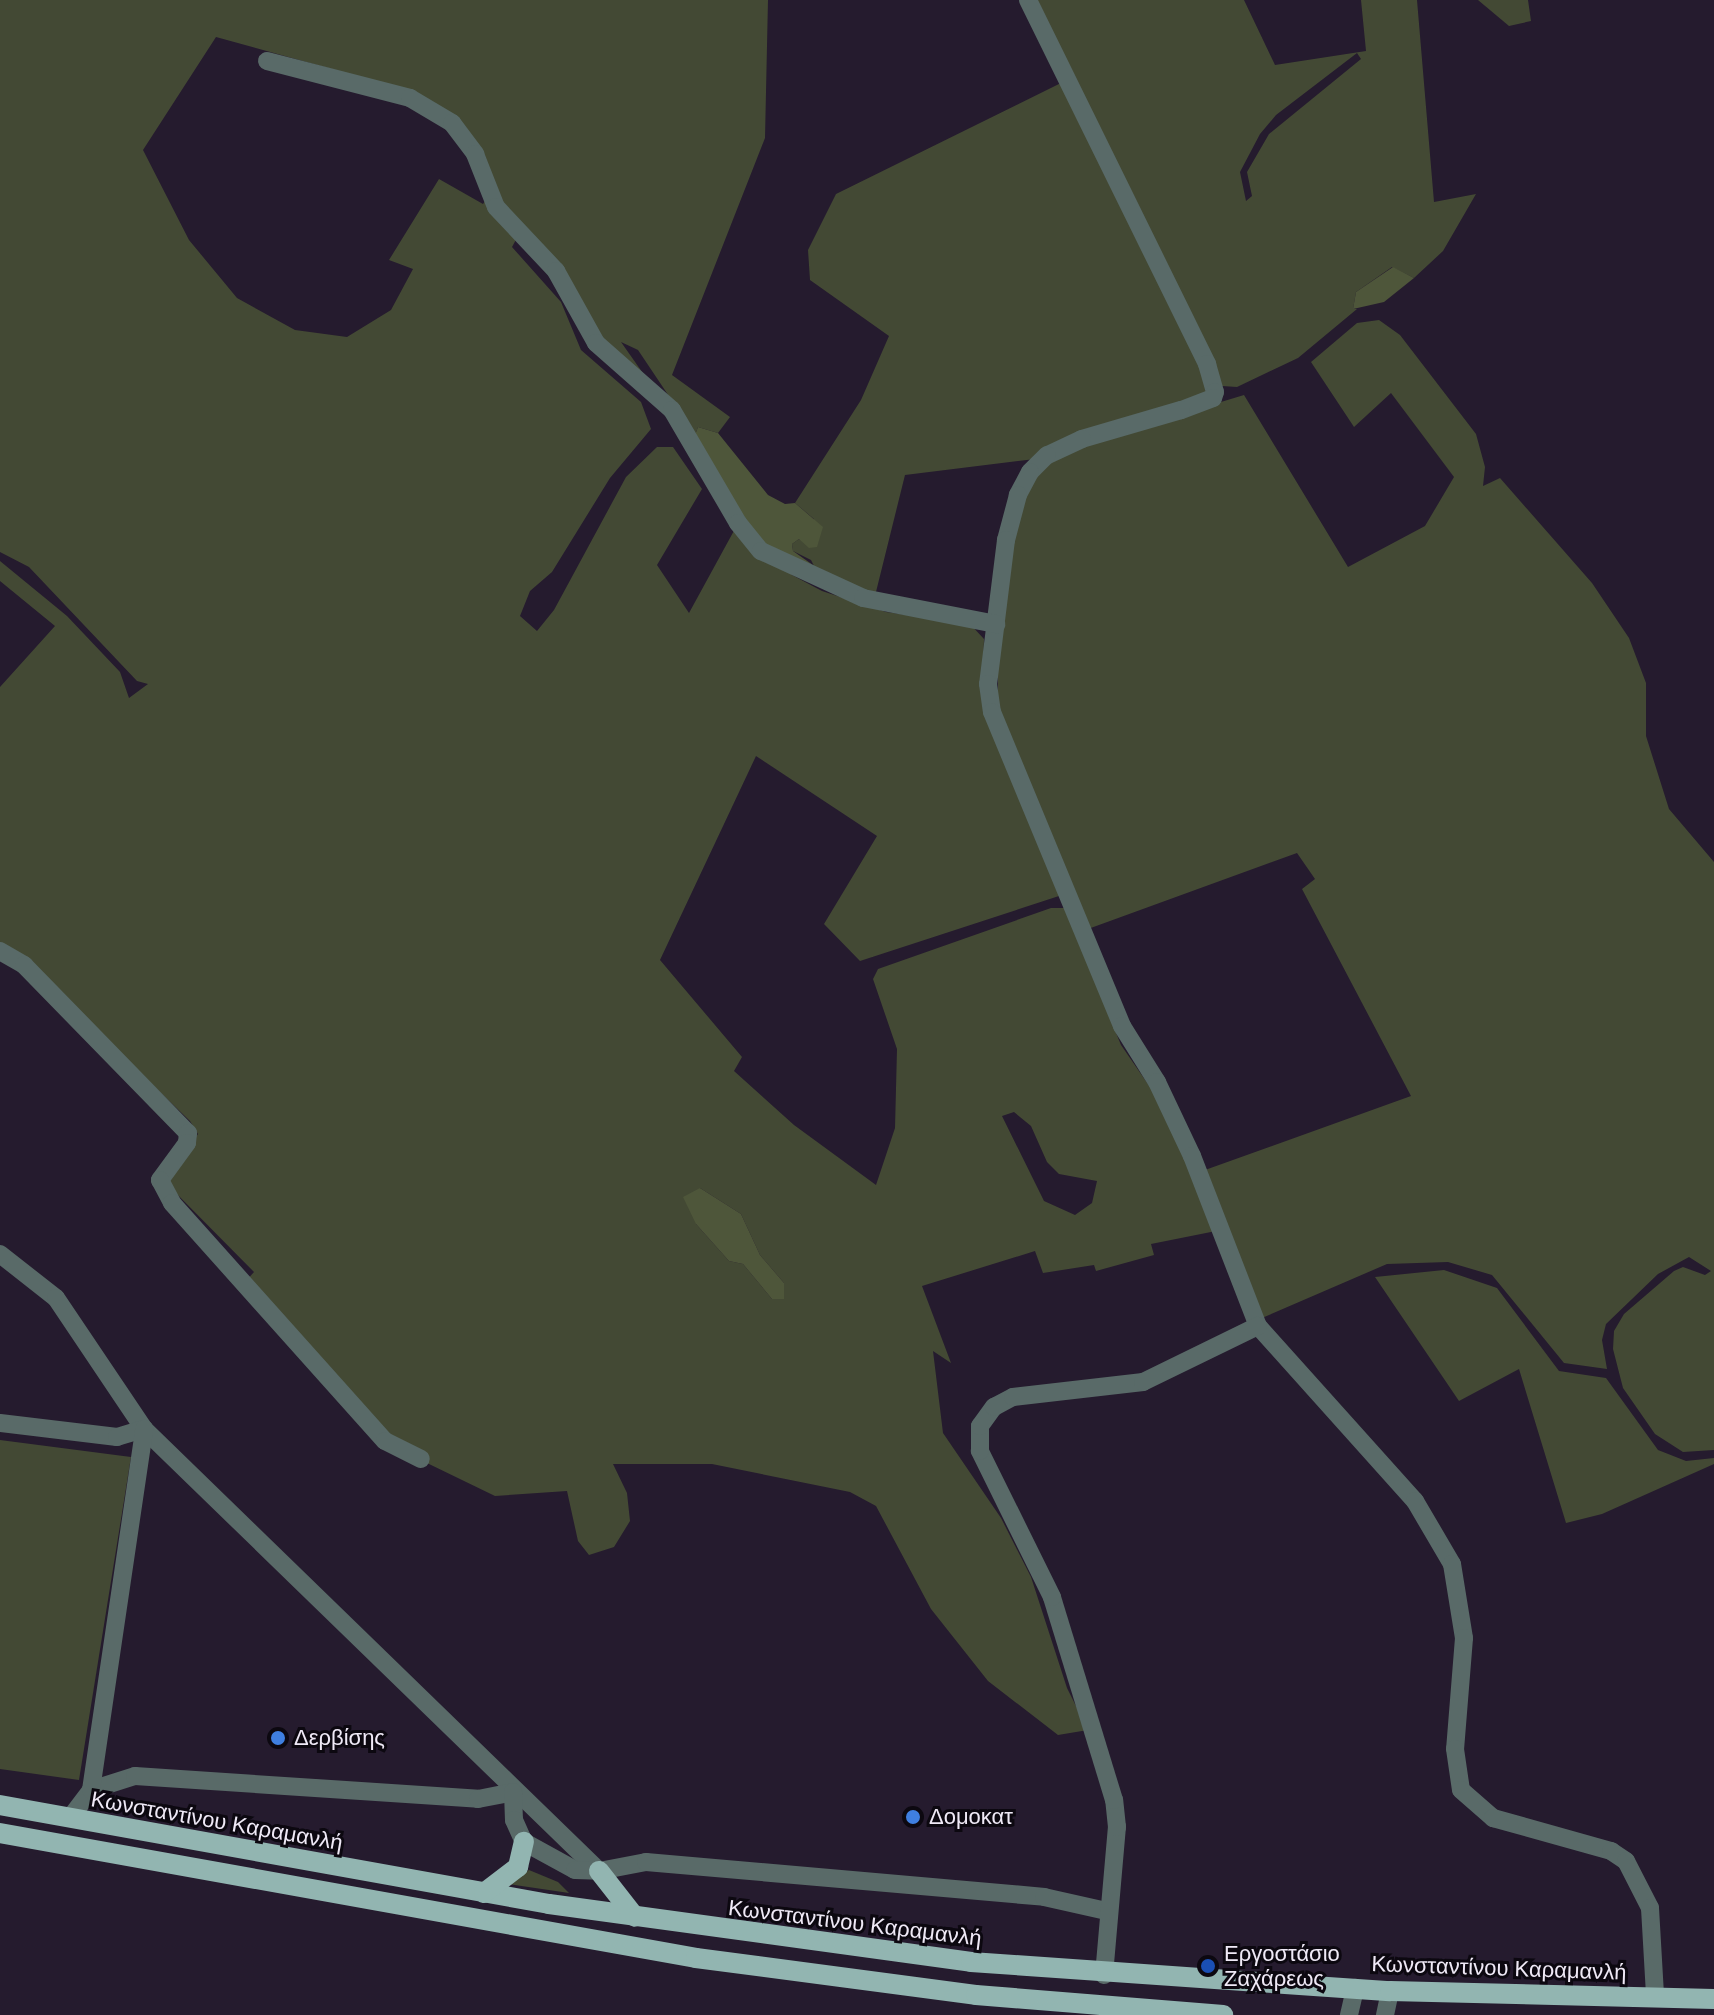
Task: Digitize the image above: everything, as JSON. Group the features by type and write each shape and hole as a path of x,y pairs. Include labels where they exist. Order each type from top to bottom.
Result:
{"main road":[{"name":"Κωνσταντίνου Καραμανλή","path":"1,1810 70,1818 484,1893 635,1917 1104,1975 1390,1991 1714,1999"},
{"path":"0,1833 696,1958 964,1994 1223,2015"},
{"path":"484,1893 518,1867 524,1842"},
{"path":"599,1871 635,1917"}],"street":[{"path":"1028,0 1207,364 1215,392 1213,398 1181,410 1082,439 1038,463 1018,495 996,624 988,684 1000,735 1122,1026 1157,1082 1192,1156 1258,1326 1415,1501 1452,1564 1464,1638 1455,1749 1461,1790 1493,1818 1611,1851 1626,1861 1650,1908 1655,1996"},
{"path":"267,61 410,98 452,123 475,154 496,207 556,271 596,343 672,410 738,523 761,551 863,598 996,624"},
{"path":"0,951 24,965 188,1133 187,1143 160,1180 172,1203 385,1441 421,1459"},
{"path":"0,1254 47,1287 144,1429 513,1792 599,1871"},
{"path":"1104,1975 1106,1911 1117,1827 1114,1800 1052,1597 980,1451 980,1426 994,1407 1013,1397 1110,1389 1157,1378 1258,1326"},
{"path":"0,1423 117,1437 144,1429"},
{"path":"70,1818 91,1790 144,1429"},
{"path":"91,1790 135,1776 478,1799 513,1792"},
{"path":"513,1792 514,1820 524,1842 563,1866 599,1871 646,1862 1044,1897 1106,1911"},
{"path":"1349,2015 1355,1988"},
{"path":"1385,2015 1390,1991"}],"green space":[{"path":"0,0 768,0 765,138 672,375 730,417 718,433 698,427 695,435 638,350 621,342 652,386 612,355 507,213 466,127 411,91 216,37 143,150 189,240 237,298 295,330 347,337 391,310 413,269 389,260 439,179 483,204 487,198 518,236 512,247 561,302 581,350 641,402 651,429 610,478 552,572 530,591 520,616 537,631 554,610 626,477 657,447 673,447 702,489 657,565 689,613 736,527 792,575 822,591 886,612 970,624 984,639 983,670 1059,896 860,961 824,924 877,836 756,756 660,960 742,1057 734,1071 794,1125 876,1185 895,1128 897,1049 873,979 878,969 1051,908 1065,908 1121,1045 1161,1103 1216,1231 1151,1244 1154,1255 1096,1271 1094,1265 1043,1273 1035,1251 922,1286 951,1363 933,1351 943,1433 1001,1518 1031,1577 1067,1688 1088,1730 1058,1735 988,1681 931,1609 876,1506 850,1492 712,1464 613,1464 627,1493 630,1521 614,1547 589,1555 578,1541 567,1491 495,1496 396,1448 245,1282 254,1272 164,1181 198,1134 190,1121 51,987 0,946 0,687 55,626 0,581 0,561 67,616 120,672 129,698 148,684 137,681 29,567 0,552","holes":["1014,1112 1031,1126 1047,1162 1059,1174 1097,1181 1092,1203 1075,1215 1044,1201 1002,1116","700,1188 741,1214 760,1255 784,1283 772,1299 743,1264 729,1261 696,1224"]},
{"path":"1034,0 1244,0 1275,65 1366,51 1361,0 1417,0 1434,202 1476,194 1443,251 1414,278 1392,267 1356,292 1353,309 1357,309 1298,358 1237,387 1222,386","holes":["1357,53 1361,59 1269,134 1247,172 1252,196 1246,201 1240,172 1260,134 1276,115"]},
{"path":"1478,0 1528,0 1531,21 1509,26"},
{"path":"1063,82 1199,359 1207,390 1201,397 1035,459 905,475 875,596 819,576 811,560 793,551 792,544 799,539 806,542 814,519 795,503 861,400 889,336 810,280 808,250 836,194"},
{"path":"1393,267 1414,278 1384,302 1353,309 1356,292"},
{"path":"1379,320 1400,335 1476,434 1485,467 1483,486 1500,478 1592,583 1629,638 1646,683 1646,736 1669,809 1714,862 1714,1450 1683,1452 1655,1434 1623,1388 1613,1349 1614,1331 1624,1314 1674,1271 1683,1267 1705,1275 1711,1271 1689,1257 1658,1274 1606,1324 1602,1340 1607,1369 1564,1363 1492,1275 1448,1262 1387,1264 1262,1318 1205,1170 1411,1096 1302,889 1315,879 1297,853 1088,929 998,705 998,648 1018,517 1035,473 1079,445 1244,395 1348,567 1425,526 1454,477 1391,393 1354,427 1311,362 1357,323"},
{"path":"698,427 718,433 768,495 785,504 795,503 823,527 817,547 809,548 799,539 792,544 793,551 820,570 757,542 695,435"},
{"path":"700,1188 741,1214 760,1255 784,1283 784,1299 772,1299 743,1264 729,1261 696,1224 683,1197"},
{"path":"1444,1270 1497,1288 1559,1371 1606,1378 1658,1450 1686,1461 1714,1458 1714,1464 1602,1514 1566,1523 1519,1369 1459,1401 1375,1277"},
{"path":"0,1440 131,1457 79,1780 0,1769"},
{"path":"529,1870 558,1882 569,1893 508,1884"}],"place":[{"name":"Δερβίσης","path":"278,1738"},
{"name":"Δομοκατ","path":"913,1817"},
{"name":"Εργοστάσιο Ζαχάρεως","path":"1208,1966"}]}
